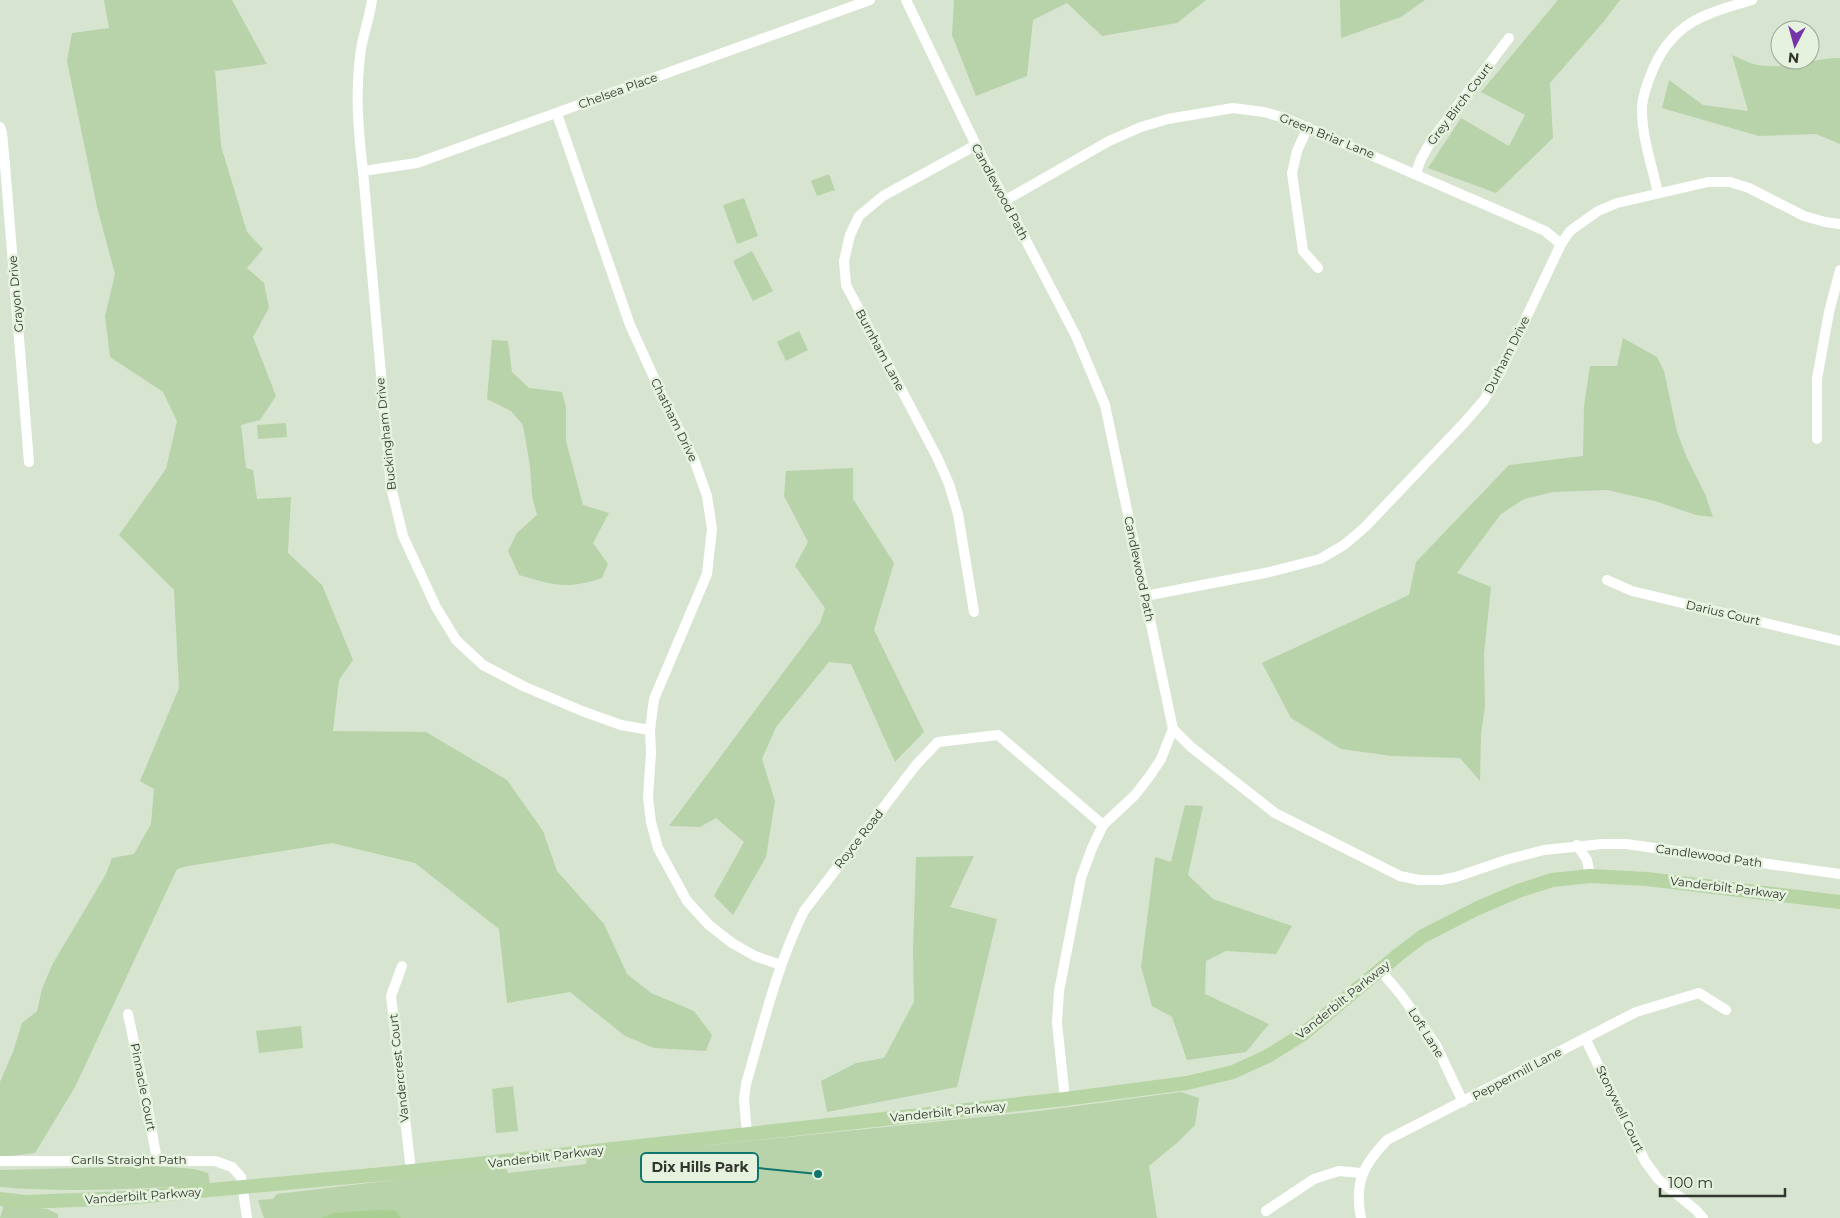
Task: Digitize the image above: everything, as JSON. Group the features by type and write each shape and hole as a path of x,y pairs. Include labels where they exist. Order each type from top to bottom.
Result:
{"main road":[{"name":"Vanderbilt Parkway","path":"0,1199 25,1202 125,1198 411,1172 1187,1084 1233,1072 1268,1056 1303,1034 1423,936 1478,908 1518,891 1552,880 1590,876 1648,879 1840,902"}],"street":[{"name":"Buckingham Drive","path":"372,0 361,48 357,98 358,128 390,487 403,536 436,607 456,640 483,665 523,686 582,711 622,726 650,730"},
{"name":"Chelsea Place","path":"363,171 417,163 870,0"},
{"name":"Candlewood Path","path":"906,0 1004,201 1076,336 1105,405 1173,729 1191,748 1275,813 1400,876 1419,880 1456,877 1508,859 1544,850 1577,845 1626,844 1840,874"},
{"path":"1658,193 1644,127 1642,105 1648,82 1657,60 1670,41 1686,25 1711,12 1752,0"},
{"name":"Grey Birch Court","path":"1416,173 1431,141 1509,38"},
{"name":"Green Briar Lane","path":"1004,201 1109,141 1141,127 1168,118 1233,108 1264,112 1308,127 1527,222 1544,231 1561,244"},
{"name":"Chatham Drive","path":"557,114 630,325 660,393 695,462 708,504 712,529 707,574 654,699 650,730 651,753 648,798 651,822 658,848 686,901 709,925 732,943 781,965"},
{"path":"1308,127 1297,151 1292,173 1303,251 1318,268"},
{"name":"Grayon Drive","path":"0,128 6,165 29,462"},
{"name":"Burnham Lane","path":"974,612 958,514 949,484 937,457 846,284 844,261 850,235 859,216 883,196 976,145"},
{"name":"Durham Drive","path":"1145,596 1270,572 1320,559 1344,545 1358,533 1484,400 1499,375 1561,244 1570,231 1598,211 1616,203 1708,182 1730,182 1756,191 1804,216 1840,224"},
{"path":"1817,439 1818,379 1829,312 1840,270"},
{"name":"Darius Court","path":"1607,580 1632,591 1840,641"},
{"path":"1065,1099 1057,1023 1060,991 1081,878 1092,848 1104,825 1135,795 1149,777 1161,759 1173,729"},
{"name":"Royce Road","path":"747,1134 744,1099 746,1084 792,933 804,910 916,765 938,742 998,735 1104,825"},
{"path":"1577,845 1587,860 1590,876"},
{"name":"Vandercrest Court","path":"402,966 391,996 411,1172"},
{"name":"Loft Lane","path":"1380,970 1402,996 1436,1045 1464,1102"},
{"name":"Peppermill Lane","path":"1361,1218 1358,1204 1361,1173 1387,1140 1636,1012 1699,994 1726,1010"},
{"name":"Pinnacle Court","path":"128,1014 157,1160"},
{"name":"Stonywell Court","path":"1585,1038 1645,1161 1658,1179 1703,1218"},
{"name":"Carlls Straight Path","path":"0,1161 214,1161 232,1167 241,1177 247,1218"},
{"path":"1266,1211 1314,1179 1339,1171 1361,1173"}],"shaded area":[{"path":"104,0 232,0 267,64 215,71 221,146 247,232 263,249 247,268 264,283 269,308 253,337 276,396 260,420 241,425 246,468 253,470 257,499 291,497 288,553 322,585 353,660 339,680 333,731 426,732 507,780 543,831 557,871 604,924 627,974 651,993 694,1011 712,1035 706,1051 654,1048 625,1036 570,992 507,1003 499,929 415,863 332,843 177,869 75,1087 35,1153 0,1157 0,1082 13,1052 22,1023 37,1011 42,989 52,965 106,874 112,858 134,854 151,824 154,789 140,781 179,688 174,590 119,535 166,469 177,421 163,392 110,357 105,316 115,274 97,207 67,61 72,33 109,28"},
{"path":"954,0 1206,0 1177,23 1102,36 1067,3 1033,20 1027,76 976,96 952,35"},
{"path":"1340,0 1425,0 1401,17 1341,38"},
{"path":"1558,0 1620,0 1550,83 1553,138 1496,193 1428,168 1461,118 1509,146 1525,115 1481,92"},
{"path":"1732,55 1758,65 1770,66 1770,70 1820,70 1820,60 1840,58 1840,144 1816,134 1759,136 1662,108 1669,80 1703,105 1748,111"},
{"path":"829,174 835,190 817,196 811,181"},
{"path":"744,198 758,236 737,244 723,205"},
{"path":"752,251 773,291 753,301 733,261"},
{"path":"799,331 808,350 786,361 777,342"},
{"path":"1623,338 1657,357 1664,371 1677,432 1687,458 1705,494 1713,517 1696,515 1655,501 1607,490 1553,492 1524,499 1501,514 1457,573 1491,587 1484,654 1485,707 1481,734 1480,781 1460,758 1392,756 1341,749 1291,718 1262,663 1409,595 1416,562 1509,465 1583,456 1584,406 1590,366 1617,366"},
{"path":"492,340 508,341 512,372 529,388 562,392 566,408 566,441 583,505 609,513 593,543 608,564 602,578 579,584 560,585 519,575 508,551 517,533 537,515 532,496 530,466 523,425 511,411 487,399"},
{"path":"286,423 287,437 258,439 257,425"},
{"path":"853,468 853,499 894,563 874,630 924,732 895,762 851,664 829,662 776,727 762,759 775,801 766,857 733,915 714,896 744,842 716,818 700,827 669,826 820,623 825,608 795,566 808,542 784,496 786,471"},
{"path":"1185,805 1203,806 1188,875 1213,899 1292,926 1276,954 1226,951 1206,961 1205,994 1269,1024 1246,1052 1187,1060 1172,1017 1152,1006 1141,967 1155,857 1171,862"},
{"path":"974,856 950,907 997,919 957,1087 827,1112 821,1081 856,1063 884,1058 914,1002 913,951 916,857"},
{"path":"301,1026 303,1048 259,1053 256,1031"},
{"path":"513,1086 518,1131 496,1133 492,1089"},
{"path":"1181,1092 1199,1098 1195,1125 1149,1166 1157,1218 264,1218 258,1200 273,1199 277,1194 495,1168 506,1168 508,1173 586,1164 587,1158 1039,1111"},
{"path":"156,1166 194,1169 208,1173 210,1184 79,1190 0,1187 0,1170"},
{"path":"4,1205 47,1209 58,1214 58,1218 0,1218"},
{"path":"379,1210 396,1211 401,1218 320,1218 334,1213"}],"place":[{"name":"Dix Hills Park","path":"818,1174"}]}
